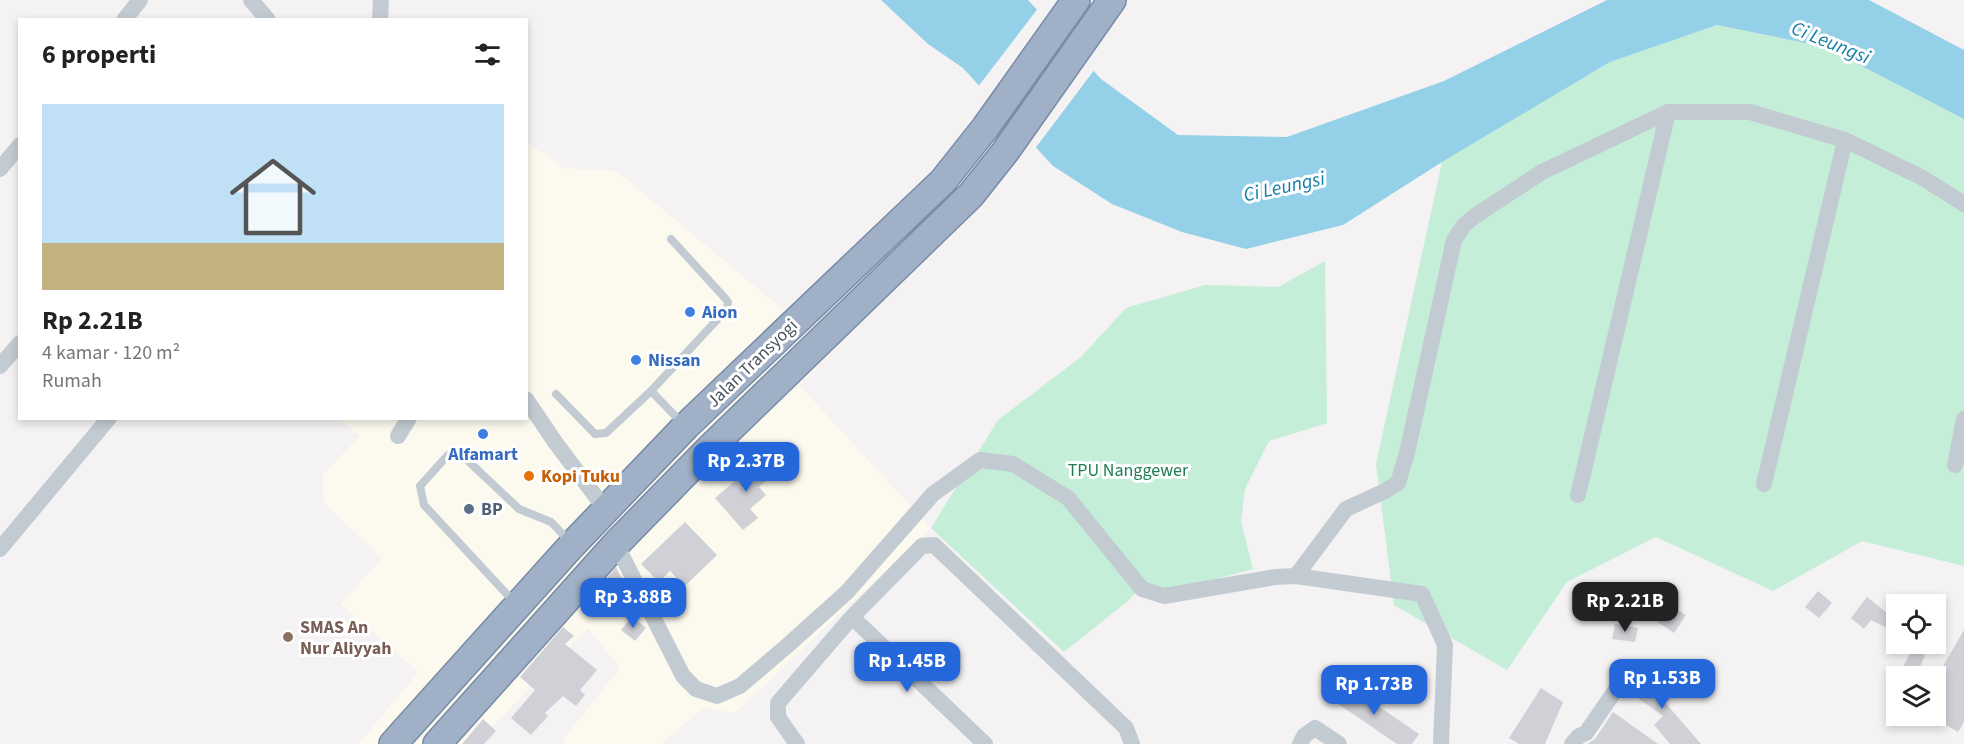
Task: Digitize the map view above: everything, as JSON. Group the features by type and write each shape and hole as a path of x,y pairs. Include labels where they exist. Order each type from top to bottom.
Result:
{"highway":[{"name":"Jalan Transyogi","path":"437,744 616,544 709,449 971,195 1005,152 1112,0"},
{"name":"Jalan Transyogi","path":"393,744 573,545 686,426 943,181 985,128 1070,9"}],"street":[{"path":"126,18 140,0"},
{"path":"251,0 266,18"},
{"path":"380,18 381,0"},
{"path":"1578,495 1668,112"},
{"path":"1296,576 1346,509 1398,483 1407,453 1454,240 1464,225 1542,172 1668,112 1750,112 1845,140 1921,177 1964,204"},
{"path":"1764,484 1845,140"},
{"path":"0,169 18,147"},
{"path":"0,366 18,344"},
{"path":"528,402 606,510"},
{"path":"1955,465 1964,419"},
{"path":"0,549 107,420"},
{"path":"398,435 409,420"},
{"path":"616,544 683,676 696,689 717,696 740,686 847,592 933,494 980,460 1013,464 1068,498 1142,589 1164,596 1275,577 1296,576 1422,594 1445,645 1441,744"},
{"path":"797,744 778,717 778,703 852,617 922,546 934,545 1126,728 1132,744"},
{"path":"852,617 985,744"},
{"path":"1572,744 1579,736 1586,733 1630,669"},
{"path":"1300,744 1304,736 1315,728 1339,744"}],"lane":[{"path":"556,394 595,434 606,433 651,391 727,309 724,297 671,239"},
{"path":"651,391 686,426"},
{"path":"518,607 424,505 420,486 448,455 464,457 519,508 550,522 573,545"}],"shaded area":[{"path":"528,144 564,168 617,171 833,351 799,385 931,528 735,713 703,708 661,744 565,744 563,740 620,668 588,628 475,744 359,744 418,672 340,604 382,559 323,501 323,474 360,436 339,420 528,420"}],"green space":[{"path":"1717,25 1825,47 1964,119 1964,566 1862,541 1773,591 1656,537 1567,582 1507,670 1394,605 1376,464 1442,162 1610,62"},
{"name":"TPU Nanggewer","path":"1325,261 1327,423 1269,441 1245,489 1241,521 1253,569 1184,588 1140,588 1128,601 1064,652 931,528 998,420 1081,357 1126,308 1205,285 1278,287"}],"water":[{"name":"Ci Leungsi","path":"881,0 1028,0 1101,79 1178,135 1287,137 1444,81 1607,0 1869,0 1964,50 1964,119 1825,47 1717,25 1610,62 1442,162 1343,225 1246,249 1182,232 1112,204 1053,166 963,68 928,44"}],"pier":[{"path":"1039,7 1065,36 1004,117 977,88"},
{"path":"1069,40 1095,69 1034,150 1007,121"}],"building":[{"path":"763,457 776,472 759,487 766,495 750,509 758,518 743,530 715,498"},
{"path":"685,522 717,555 685,586 670,571 659,582 641,564"},
{"path":"616,567 636,607 621,616 603,583"},
{"path":"1818,591 1832,603 1819,618 1805,607"},
{"path":"1658,597 1686,615 1674,633 1646,614"},
{"path":"1867,597 1886,612 1886,628 1871,620 1864,629 1851,618"},
{"path":"632,616 646,628 635,641 621,630"},
{"path":"1615,624 1638,628 1635,642 1612,639"},
{"path":"563,627 574,636 565,644 597,670 580,690 585,695 576,706 563,696 545,713 548,716 531,735 511,718 535,690 520,677"},
{"path":"1964,630 1964,722 1958,732 1946,725 1946,666 1943,666"},
{"path":"1910,654 1925,655 1920,666 1904,666"},
{"path":"1640,670 1670,691 1663,700 1701,744 1670,744 1654,725 1663,716 1628,691"},
{"path":"1343,682 1419,734 1412,744 1397,744 1331,699"},
{"path":"1541,688 1563,702 1545,744 1519,744 1509,738"},
{"path":"1613,712 1658,744 1587,744 1595,739"},
{"path":"483,719 496,731 484,744 462,744"}],"place":[{"name":"Aion","path":"690,312"},
{"name":"Nissan","path":"636,360"},
{"name":"Alfamart","path":"483,434"},
{"name":"Kopi Tuku","path":"529,476"},
{"name":"BP","path":"469,509"},
{"name":"SMAS An Nur Aliyyah","path":"288,637"}]}
